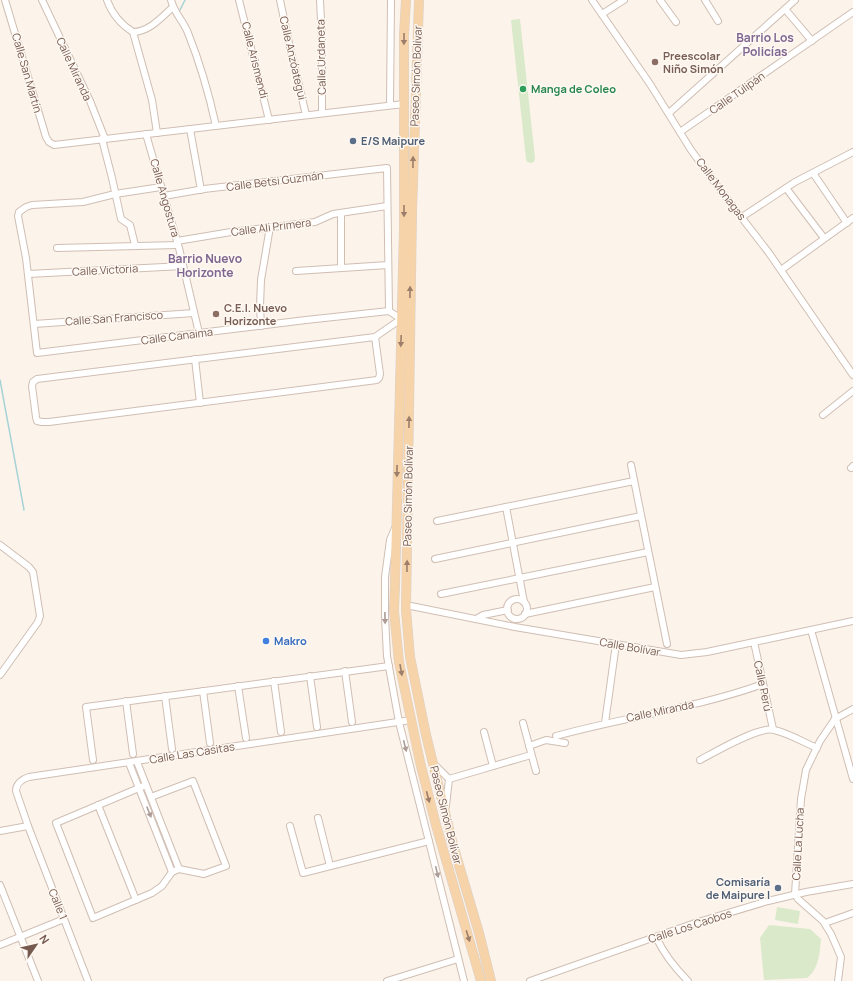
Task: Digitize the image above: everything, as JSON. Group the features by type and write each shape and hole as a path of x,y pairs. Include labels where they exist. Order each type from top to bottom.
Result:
{"main road":[{"name":"Paseo Simón Bolívar","path":"406,0 404,35 404,229 406,319 406,605 408,641 411,665 432,762 491,981"},
{"name":"Paseo Simón Bolívar","path":"419,0 396,524 394,604 398,656 427,792 481,981"},
{"path":"394,604 406,605"}],"street":[{"name":"Calle San Martín","path":"5,0 46,137 51,144 56,145 104,139"},
{"name":"Calle Miranda","path":"42,0 90,101 104,139 120,218 130,224 135,245"},
{"path":"107,0 115,16 133,32 152,100 157,133"},
{"name":"Calle Arismendi","path":"240,0 269,120"},
{"name":"Calle Anzóategui","path":"280,0 306,115"},
{"name":"Calle Urdaneta","path":"322,0 322,114"},
{"path":"390,106 391,0"},
{"name":"Calle Monagas","path":"592,0 718,187 781,270 853,375"},
{"path":"602,14 624,0"},
{"path":"660,0 676,22"},
{"path":"705,0 718,21"},
{"path":"669,113 795,0"},
{"path":"133,32 138,32 147,28 172,3 175,12 188,31 208,91 216,126"},
{"path":"785,9 812,41"},
{"name":"Calle Tulipán","path":"680,132 853,12"},
{"path":"104,139 404,104"},
{"path":"190,129 201,190"},
{"name":"Calle Angostura","path":"146,134 178,243 199,333"},
{"path":"742,217 786,188 853,152"},
{"name":"Calle Betsi Guzmán","path":"164,196 201,190 387,168 387,206"},
{"path":"813,173 847,223"},
{"path":"34,324 26,254 18,216 21,210 32,205 83,202 115,194 161,187"},
{"path":"786,188 824,238"},
{"path":"387,206 389,311 406,319"},
{"name":"Calle Ali Primera","path":"57,248 178,243 315,222 330,215 387,206"},
{"path":"341,214 341,267"},
{"path":"781,270 853,218"},
{"path":"261,326 261,280 270,228"},
{"path":"296,271 388,265"},
{"name":"Calle Victoria","path":"28,274 183,266"},
{"name":"Calle Canaima","path":"34,324 37,352 389,311"},
{"name":"Calle San Francisco","path":"34,324 194,313"},
{"path":"375,337 380,374 377,380 42,422 37,421 36,417 32,384 37,379 375,337 406,319"},
{"path":"195,359 200,403"},
{"path":"824,415 853,391"},
{"path":"631,464 667,644"},
{"path":"437,521 634,481"},
{"path":"506,507 526,609 525,614"},
{"path":"435,559 641,516"},
{"name":"Paseo Simón Bolívar","path":"396,524 390,540 386,577 385,624 387,656 400,722 464,981"},
{"path":"0,545 29,567 33,572 40,616 38,622 0,674"},
{"path":"441,594 648,552"},
{"path":"524,602 517,599 512,600 509,604 508,610 510,615 514,618 522,617 525,614 655,587"},
{"name":"Calle Bolívar","path":"406,605 681,656 853,621"},
{"path":"476,619 483,615 508,610"},
{"path":"811,630 853,779"},
{"name":"Calle Perú","path":"754,642 773,729"},
{"path":"605,723 616,644"},
{"path":"93,760 86,707 389,666"},
{"path":"345,671 352,722"},
{"path":"310,676 317,727"},
{"path":"274,681 281,732"},
{"name":"Calle Miranda","path":"556,736 605,723 706,702 763,684"},
{"path":"238,686 246,738"},
{"path":"203,691 210,743"},
{"path":"165,696 172,748"},
{"path":"126,701 133,754"},
{"path":"835,719 853,710"},
{"name":"Calle La Lucha","path":"835,719 817,748 806,770 802,788 795,894 798,899 824,923 840,953 841,962 838,981"},
{"name":"Calle Las Casitas","path":"28,826 16,791 17,786 29,777 411,720"},
{"path":"523,723 536,771"},
{"path":"700,760 748,736 773,729 817,748"},
{"path":"484,732 493,766"},
{"path":"529,746 546,740 565,743"},
{"path":"449,779 531,755"},
{"path":"137,762 179,869"},
{"path":"432,762 449,779"},
{"path":"129,763 172,872"},
{"path":"445,814 449,779"},
{"path":"146,785 56,822 93,918 159,889 172,872 179,869 204,874 226,866 194,781 151,797"},
{"path":"98,805 136,900"},
{"path":"318,818 330,866"},
{"path":"0,831 28,826"},
{"name":"Calle 1","path":"28,826 88,981"},
{"path":"290,826 303,873 429,841"},
{"name":"Calle Los Caobos","path":"530,981 695,923 768,901 795,894 853,884"},
{"path":"0,885 38,981"},
{"path":"824,923 853,913"},
{"path":"448,919 462,916"},
{"path":"0,944 64,919"},
{"path":"656,937 669,961 688,981"},
{"path":"387,981 458,959"}],"green space":[{"name":"Manga de Coleo","path":"520,19 535,158 534,162 531,163 527,162 526,159 511,20"},
{"path":"777,907 800,911 798,924 775,920"},
{"path":"769,925 810,929 821,939 816,965 814,970 807,978 764,980 760,938"}],"waterway":[{"path":"180,10 185,0"},
{"path":"0,380 24,510"}],"place":[{"name":"Preescolar Niño Simón","path":"655,62"},
{"name":"Manga de Coleo","path":"523,89"},
{"name":"E/S Maipure","path":"353,141"},
{"name":"C.E.I. Nuevo Horizonte","path":"216,314"},
{"name":"Makro","path":"266,641"},
{"name":"Comisaría de Maipure I","path":"778,888"}],"district":[{"name":"Barrio Los Policías","path":"765,45"},
{"name":"Barrio Nuevo Horizonte","path":"205,266"}]}
